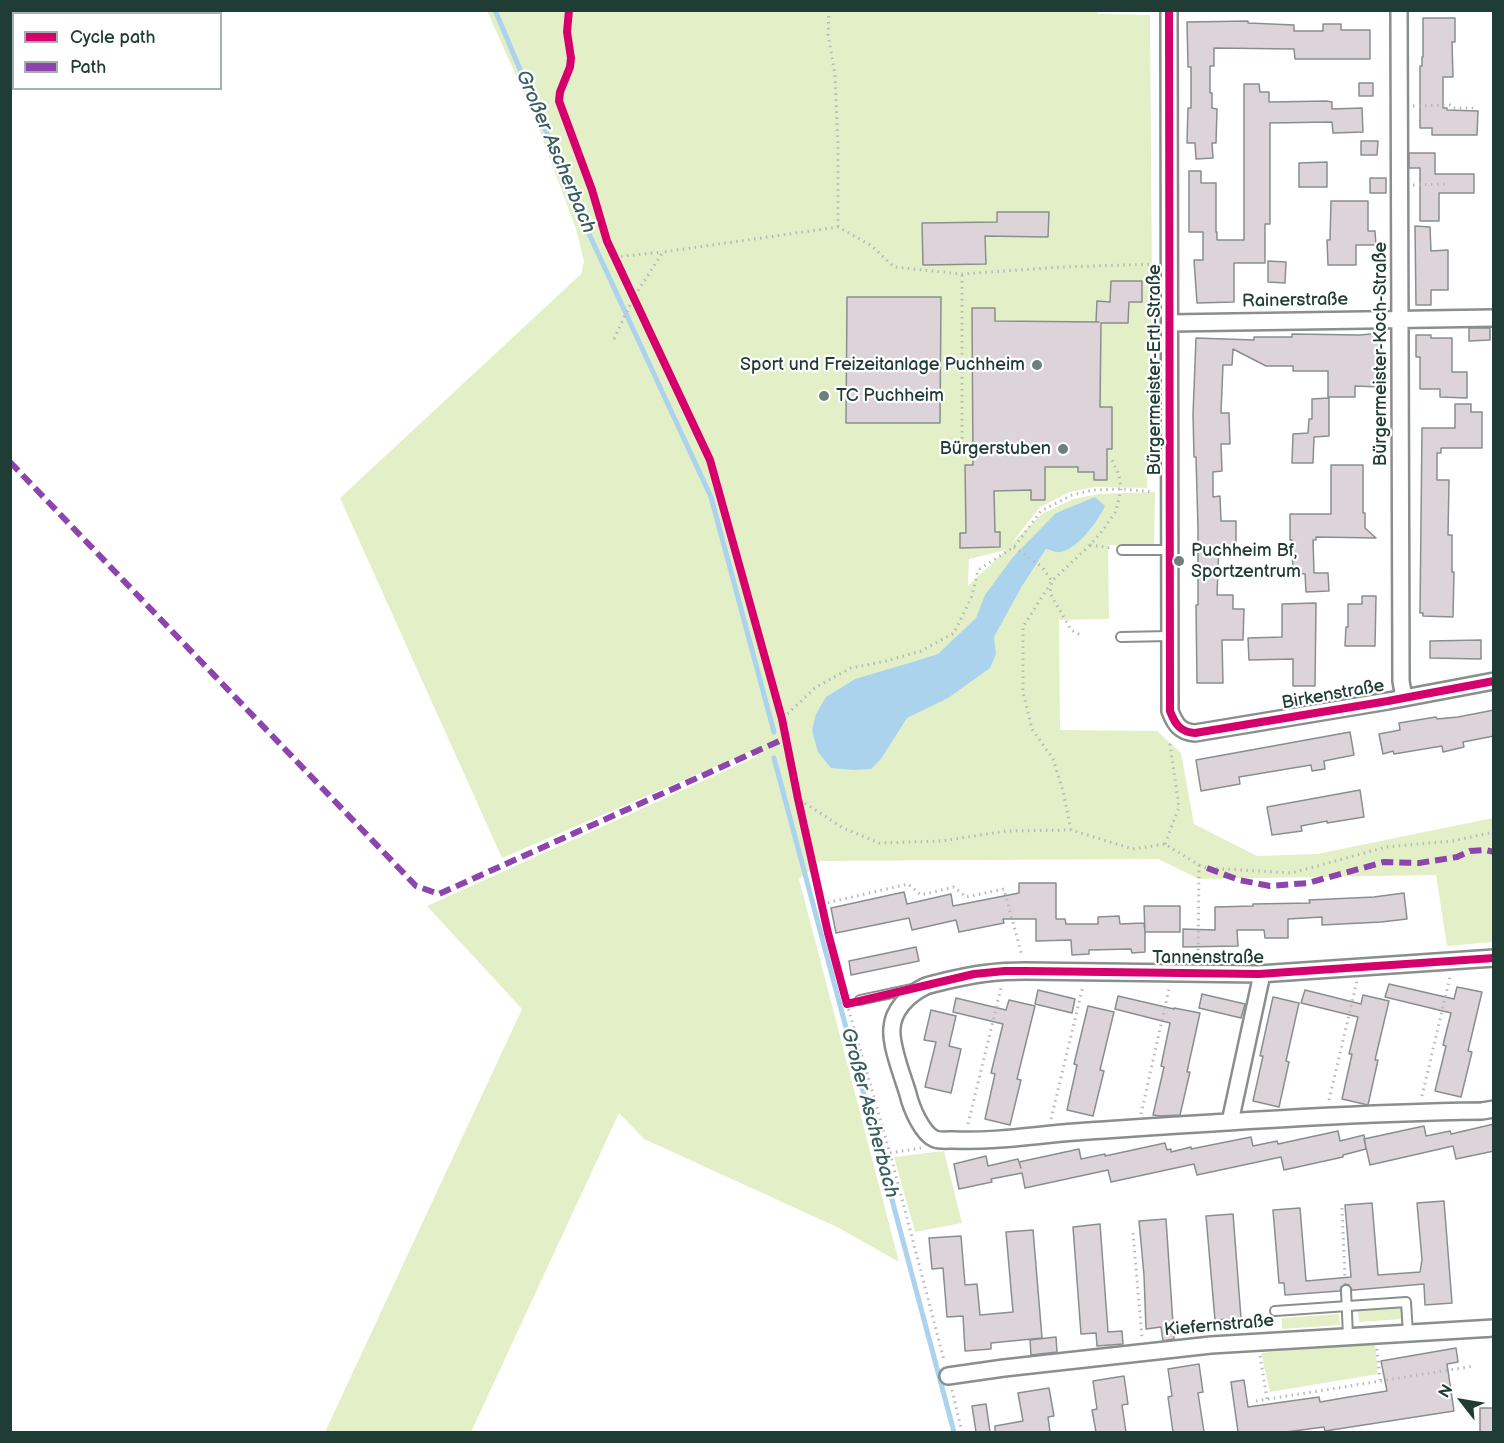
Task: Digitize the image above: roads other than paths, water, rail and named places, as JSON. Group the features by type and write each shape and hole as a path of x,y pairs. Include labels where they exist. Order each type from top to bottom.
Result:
{"street":[{"name":"Bürgermeister-Ertl-Straße","path":"1169,10 1170,711 1179,727"},
{"name":"Bürgermeister-Koch-Straße","path":"1399,10 1401,681 1404,698"},
{"name":"Rainerstraße","path":"1170,323 1494,318"},
{"name":"Birkenstraße","path":"1179,727 1186,732 1195,733 1494,681"},
{"name":"Tannenstraße","path":"1262,974 1230,1122 964,1140 935,1139 925,1132 911,1104 893,1045 891,1029 894,1017 898,1008 905,1001 924,987 974,974 1026,971 1262,974 1494,958"},
{"path":"1230,1122 1494,1109"},
{"name":"Kiefernstraße","path":"948,1376 1257,1342 1494,1328"}],"lane":[{"path":"1122,550 1170,550"},
{"path":"1121,637 1170,636"},
{"path":"860,1000 924,987"},
{"path":"1346,1290 1348,1336"},
{"path":"1275,1311 1406,1302 1408,1333"}],"water":[{"path":"1095,497 1105,506 1086,534 1066,550 1056,552 1046,549 1022,586 994,637 996,654 990,668 948,698 907,718 881,759 871,769 831,768 818,752 812,730 816,714 826,697 855,679 938,654 976,618 985,595 1013,557 1056,513"}],"waterway":[{"name":"Großer Ascherbach","path":"495,10 590,236 711,497 774,732"},
{"name":"Großer Ascherbach","path":"774,758 954,1432"}],"place":[{"name":"Sport und Freizeitanlage Puchheim","path":"1037,365"},
{"name":"TC Puchheim","path":"824,396"},
{"name":"Bürgerstuben","path":"1063,449"},
{"name":"Puchheim Bf, Sportzentrum","path":"1179,561"}]}
